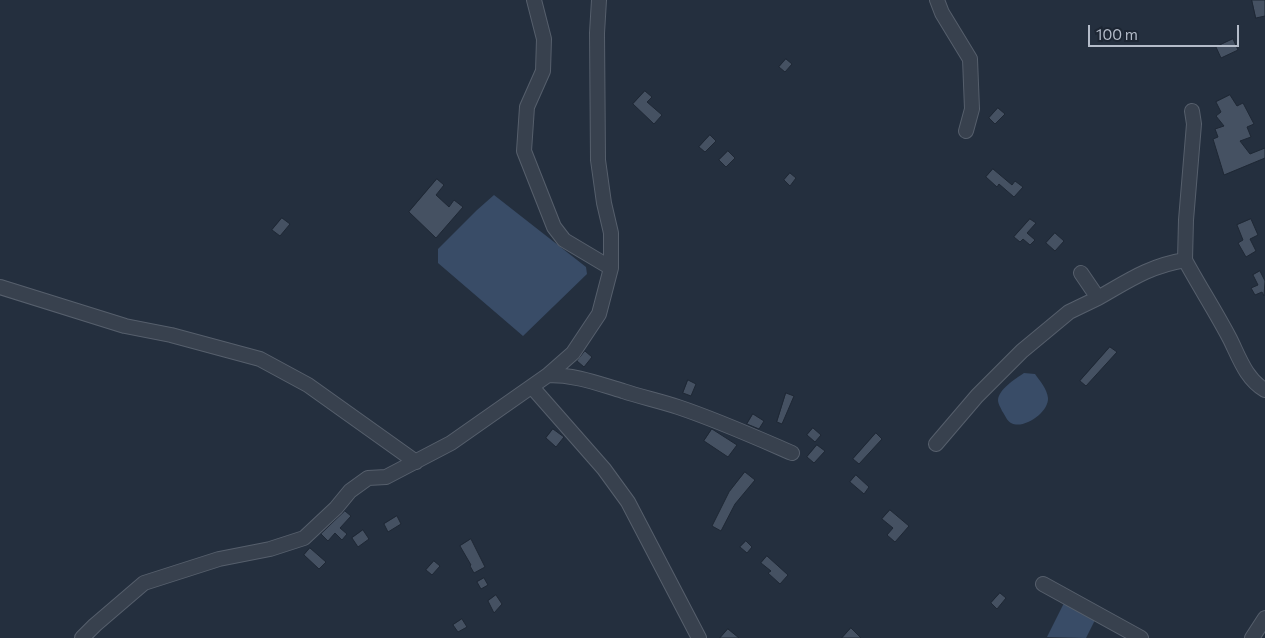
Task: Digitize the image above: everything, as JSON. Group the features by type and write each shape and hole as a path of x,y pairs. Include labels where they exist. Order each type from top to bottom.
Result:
{"street":[{"path":"534,0 544,39 543,71 527,107 524,152 554,227 564,240 611,268"},
{"path":"82,638 94,625 144,583 219,560 270,549 304,538 336,508 350,491 368,478 386,477 451,443 548,375 573,353 599,314 611,268 612,234 604,203 598,160 597,33 599,0"},
{"path":"937,0 942,14 970,59 972,109 966,131"},
{"path":"1192,111 1194,124 1186,220 1185,260 1230,339 1244,368 1251,378 1265,390"},
{"path":"936,444 977,396 1022,351 1069,312 1098,298 1134,276 1165,264 1185,260"},
{"path":"1081,273 1098,298"},
{"path":"0,287 125,326 260,359 308,385 416,462"},
{"path":"548,375 566,375 582,378 678,407 732,427 792,453"},
{"path":"532,386 604,469 628,502 699,638"},
{"path":"1043,584 1141,638"},
{"path":"1252,638 1265,618"}],"water":[{"path":"494,195 586,267 587,274 523,336 438,263 438,249"},
{"path":"1024,373 1035,374 1043,385 1048,398 1040,414 1029,422 1016,425 1007,419 998,400 1004,388"},
{"path":"1066,599 1096,618 1086,638 1047,637"}],"building":[{"path":"1252,0 1265,0 1265,16 1256,18"},
{"path":"1233,39 1238,50 1221,58 1216,47"},
{"path":"786,59 792,64 785,72 779,67"},
{"path":"645,91 652,97 647,102 662,115 654,124 633,104"},
{"path":"1230,95 1237,106 1243,103 1254,124 1247,127 1251,137 1240,141 1250,154 1265,148 1265,158 1224,175 1213,139 1218,137 1215,129 1224,126 1216,116 1221,112 1216,102"},
{"path":"998,108 1005,114 995,124 989,118"},
{"path":"710,135 716,141 705,152 699,147"},
{"path":"728,151 735,158 726,167 719,160"},
{"path":"993,169 1012,185 1015,181 1023,187 1014,197 999,184 997,187 986,177"},
{"path":"790,173 796,178 790,186 784,180"},
{"path":"437,179 444,185 436,195 449,207 454,200 463,207 436,238 409,212"},
{"path":"282,218 290,224 280,236 272,230"},
{"path":"1030,219 1036,223 1027,233 1035,240 1030,245 1023,239 1020,242 1014,237"},
{"path":"1251,219 1258,235 1250,239 1256,251 1246,257 1238,243 1243,240 1237,225"},
{"path":"1055,233 1064,241 1055,251 1046,243"},
{"path":"1260,271 1265,281 1264,296 1262,292 1255,295 1251,288 1258,285 1253,275"},
{"path":"1110,347 1117,352 1086,386 1080,381"},
{"path":"585,351 592,357 584,367 577,361"},
{"path":"688,380 696,384 691,396 683,393"},
{"path":"786,393 794,396 782,424 777,422"},
{"path":"753,414 764,421 759,429 747,424"},
{"path":"813,428 821,435 815,442 807,435"},
{"path":"553,429 564,437 556,447 546,438"},
{"path":"712,429 737,445 728,457 704,441"},
{"path":"876,433 882,439 859,464 853,459"},
{"path":"817,445 825,451 814,463 807,457"},
{"path":"745,472 755,480 735,504 721,531 712,526 729,492"},
{"path":"856,475 869,487 864,494 850,482"},
{"path":"890,510 909,526 895,542 887,535 893,528 882,519"},
{"path":"345,511 351,516 340,528 347,534 342,540 335,533 328,541 321,534"},
{"path":"397,516 401,524 388,532 384,524"},
{"path":"363,530 369,539 358,547 352,538"},
{"path":"471,539 485,567 474,573 460,546"},
{"path":"746,541 752,547 747,553 740,547"},
{"path":"310,548 326,562 319,569 304,555"},
{"path":"767,556 788,575 780,584 768,573 771,571 761,563"},
{"path":"434,561 440,566 432,575 426,570"},
{"path":"484,578 488,585 481,589 477,582"},
{"path":"1000,593 1006,598 997,609 991,603"},
{"path":"496,595 502,604 494,613 488,601"},
{"path":"462,619 467,627 458,632 453,625"},
{"path":"851,628 861,638 842,638"},
{"path":"728,629 739,638 720,638"}]}
